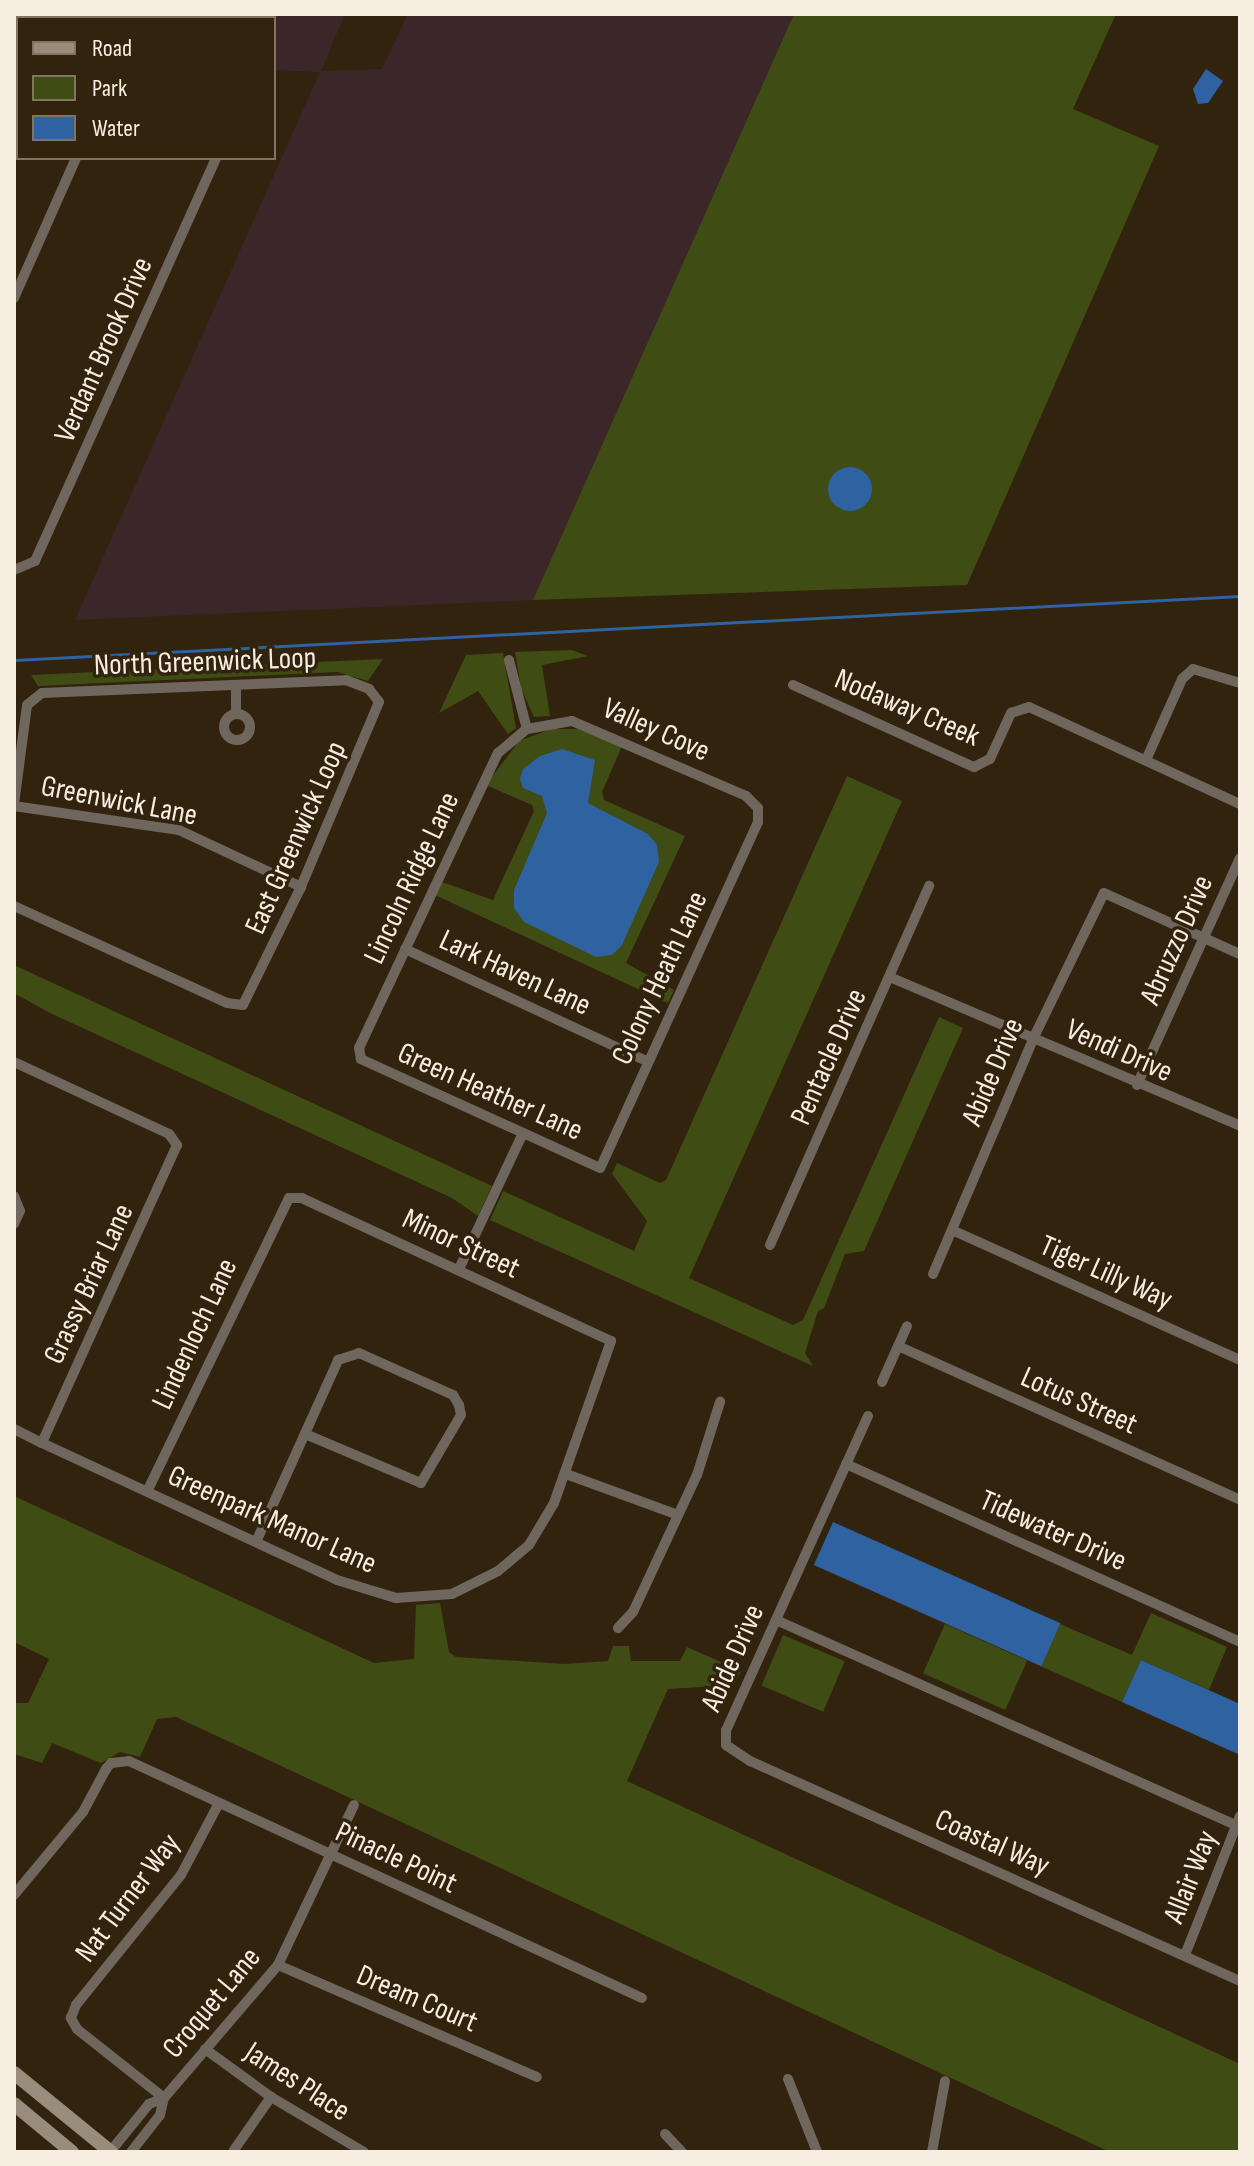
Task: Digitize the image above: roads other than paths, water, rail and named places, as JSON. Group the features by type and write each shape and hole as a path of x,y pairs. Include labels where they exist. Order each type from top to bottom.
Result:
{"main road":[{"path":"14,2073 111,2152"},
{"path":"14,2104 72,2152"}],"street":[{"path":"14,298 74,160"},
{"name":"Verdant Brook Drive","path":"14,570 35,561 215,160"},
{"path":"509,660 527,729"},
{"path":"1240,683 1193,669 1182,679 1146,760 1240,804"},
{"name":"North Greenwick Loop","path":"14,805 27,705 42,693 346,680 369,689"},
{"name":"Nodaway Creek","path":"793,685 974,767 990,759 1018,706 1146,760"},
{"path":"236,687 236,714"},
{"name":"East Greenwick Loop","path":"14,906 227,1003 243,1005 301,887 378,713 379,702 369,689"},
{"name":"Valley Cove","path":"527,729 572,721 591,726 746,796 758,808"},
{"name":"Lincoln Ridge Lane","path":"361,1059 359,1048 498,753 527,729"},
{"name":"Greenwick Lane","path":"14,805 179,830 301,887"},
{"name":"Colony Heath Lane","path":"600,1168 758,822 758,808"},
{"name":"Abruzzo Drive","path":"1137,1085 1240,858"},
{"name":"Pentacle Drive","path":"770,1245 892,978 929,886"},
{"name":"Abide Drive","path":"933,1274 1033,1039 1104,893 1204,937"},
{"path":"1204,937 1240,954"},
{"name":"Lark Haven Lane","path":"405,949 648,1062"},
{"name":"Vendi Drive","path":"892,978 1240,1127"},
{"name":"Green Heather Lane","path":"361,1059 600,1168"},
{"name":"Grassy Briar Lane","path":"14,1062 169,1134 177,1145 42,1443"},
{"path":"459,1269 523,1133"},
{"path":"14,1224 17,1198"},
{"name":"Minor Street","path":"289,1198 302,1198 611,1341"},
{"name":"Lindenloch Lane","path":"147,1492 289,1198"},
{"name":"Tiger Lilly Way","path":"952,1230 1240,1360"},
{"path":"882,1382 907,1326"},
{"name":"Greenpark Manor Lane","path":"14,1429 337,1580 396,1598 452,1594 498,1571 529,1545 566,1474 611,1341"},
{"name":"Lotus Street","path":"898,1346 1240,1500"},
{"path":"256,1542 338,1360 359,1353 453,1395 461,1415 421,1483 305,1434"},
{"path":"618,1628 633,1612 678,1515 711,1438 720,1402"},
{"name":"Abide Drive","path":"726,1745 726,1730 868,1416"},
{"name":"Tidewater Drive","path":"846,1464 1240,1642"},
{"path":"566,1474 678,1515"},
{"path":"776,1620 1239,1823"},
{"name":"Coastal Way","path":"726,1745 750,1761 1240,1981"},
{"name":"Pinacle Point","path":"14,1895 83,1812 111,1763 129,1761 642,1998"},
{"name":"Nat Turner Way","path":"164,2098 77,2029 71,2018 76,2005 181,1875 219,1803"},
{"name":"Croquet Lane","path":"131,2152 160,2115 164,2098 278,1965 354,1805"},
{"name":"Allair Way","path":"1185,1955 1239,1823"},
{"name":"Dream Court","path":"278,1965 537,2077"},
{"name":"James Place","path":"205,2049 271,2097 364,2152"},
{"path":"788,2079 817,2152"},
{"path":"932,2152 945,2081"},
{"path":"234,2150 271,2097"},
{"name":"Croquet Lane","path":"111,2152 149,2104 164,2098"},
{"path":"665,2134 682,2152"}],"water":[{"path":"1206,69 1223,81 1208,103 1198,104 1193,89"},
{"path":"850,467 865,474 872,489 865,504 850,511 835,504 828,489 835,474"},
{"path":"562,749 595,760 588,803 648,834 657,845 659,862 622,945 612,955 596,957 524,922 514,908 514,890 547,813 542,796 523,788 520,779 523,769 540,756"},
{"path":"833,1522 1060,1623 1041,1666 814,1565"},
{"path":"1141,1660 1240,1704 1240,1755 1122,1702"}],"waterway":[{"path":"14,660 1240,596"}]}
